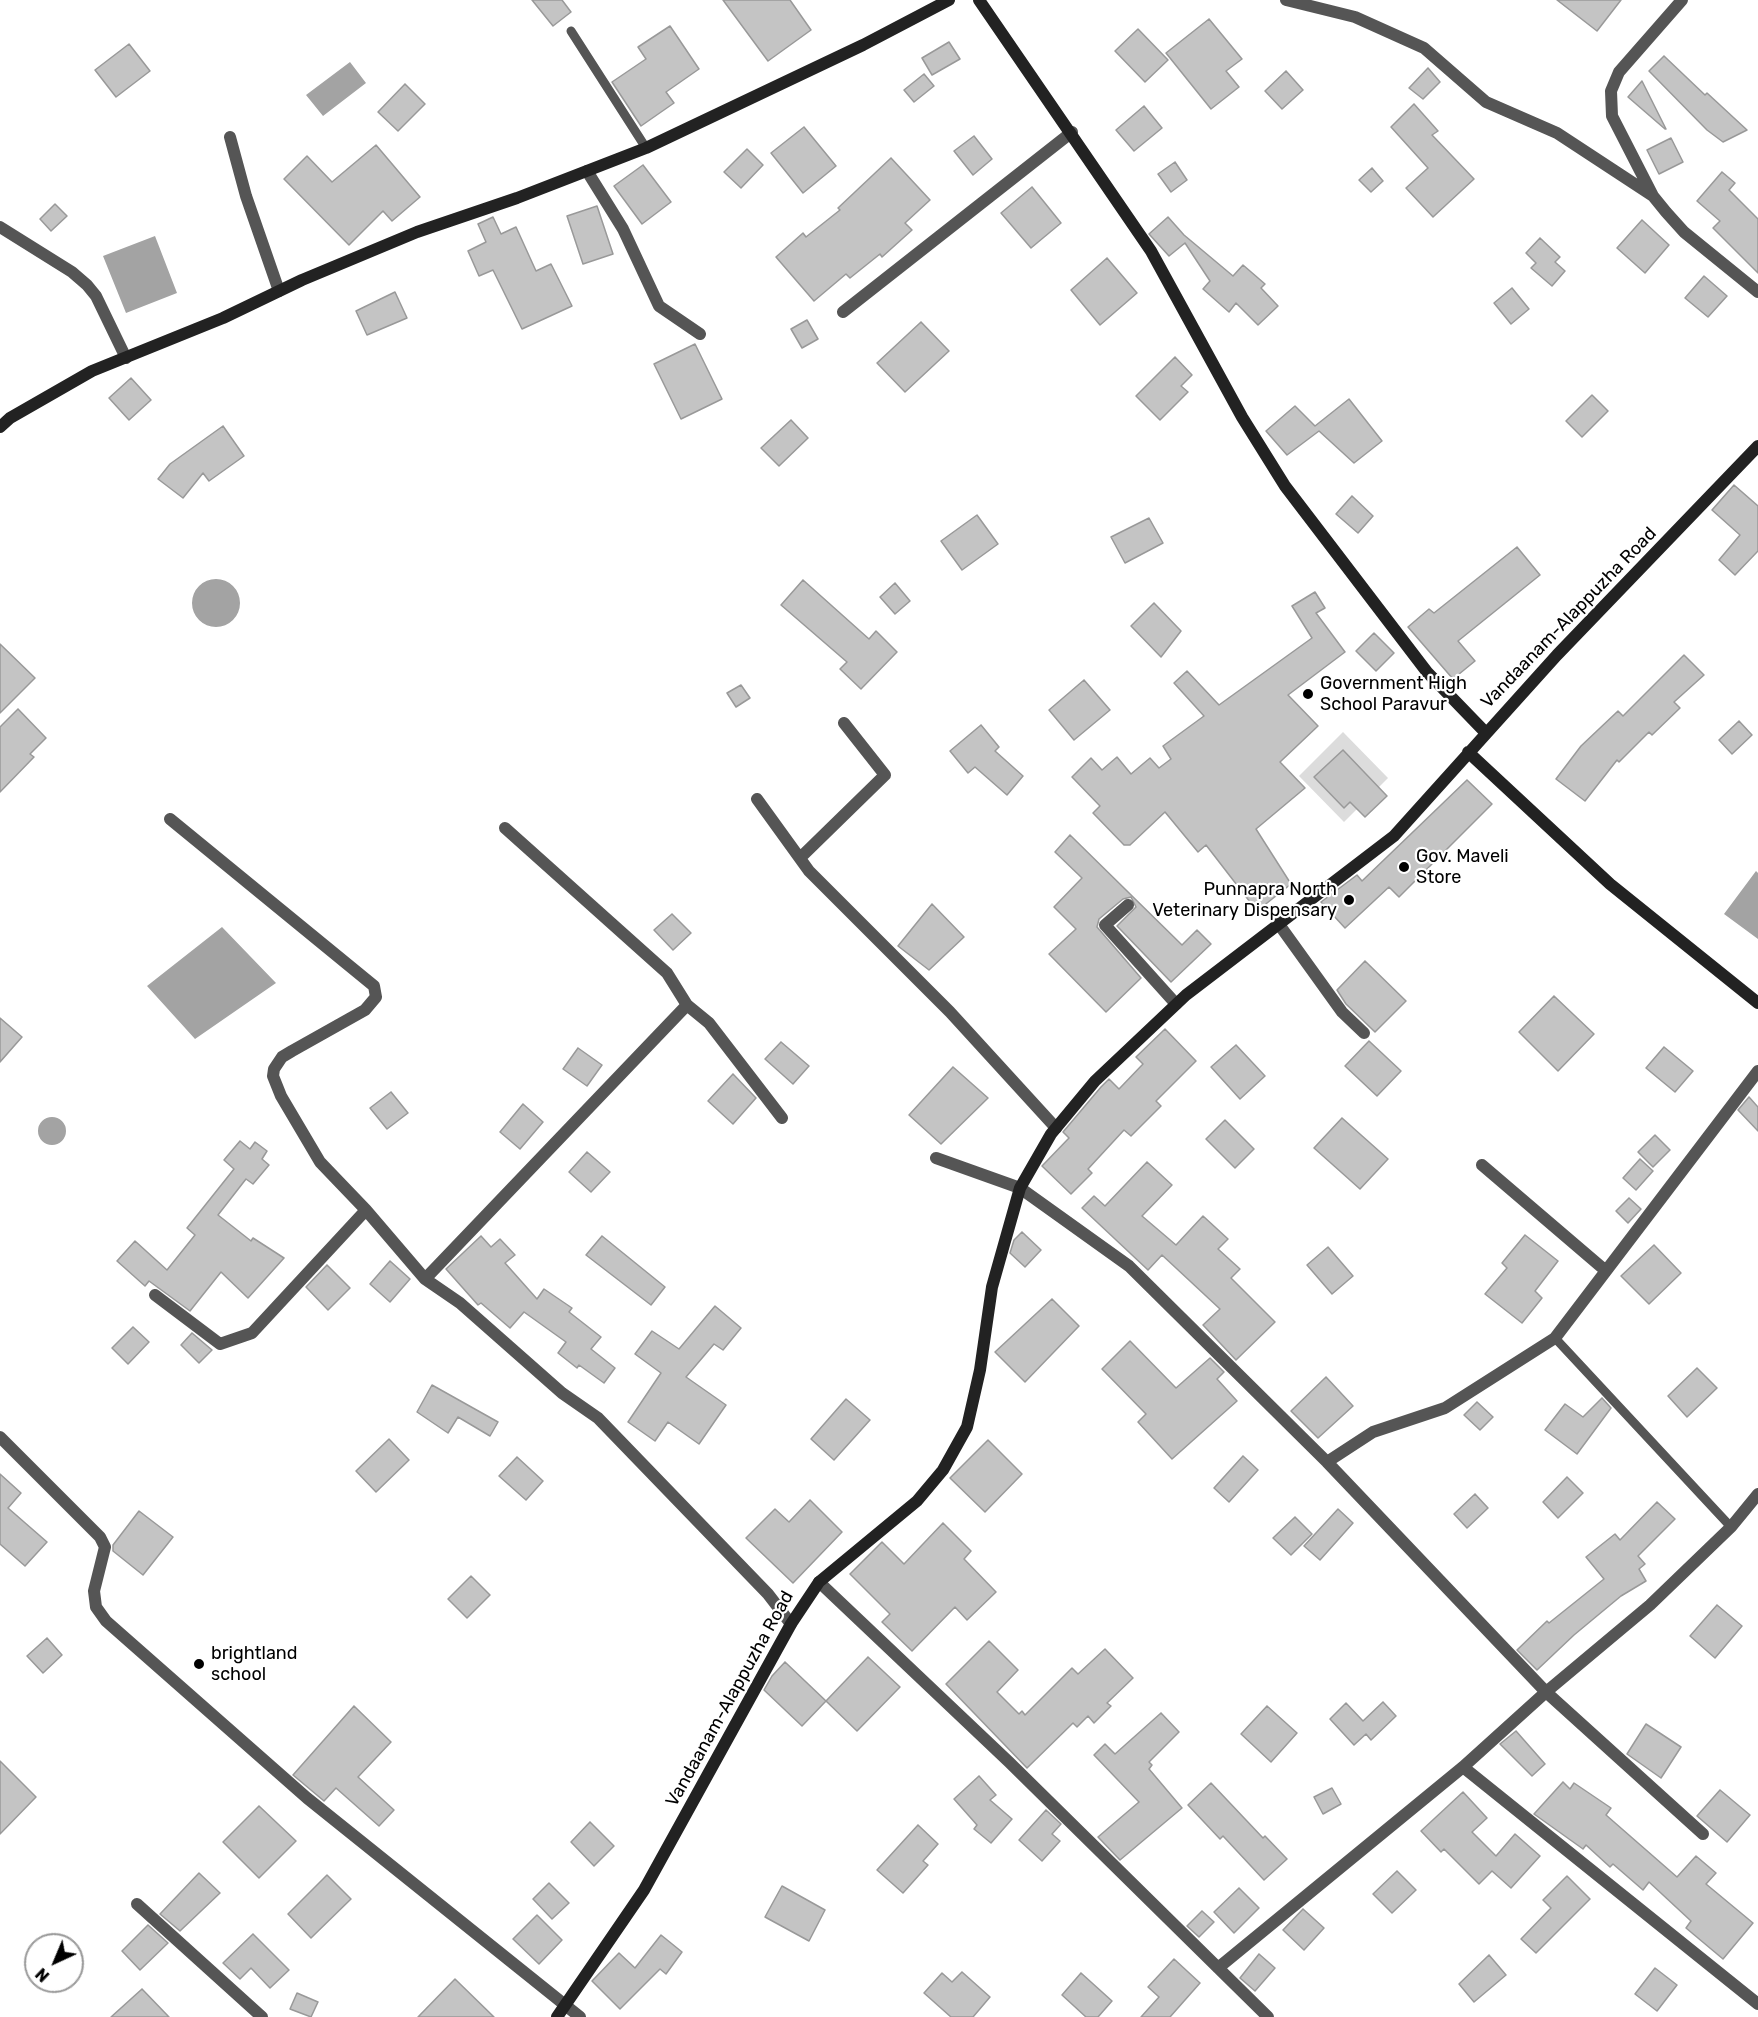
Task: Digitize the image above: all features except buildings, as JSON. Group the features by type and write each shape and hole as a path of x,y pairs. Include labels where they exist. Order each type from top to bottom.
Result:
{"street":[{"path":"0,427 10,418 92,371 223,318 279,291 417,232 646,148 863,45 949,0"},
{"path":"979,0 1072,132 1151,251 1242,417 1284,486 1427,672 1485,732"},
{"path":"1286,0 1356,17 1424,48 1486,102 1557,134 1653,196"},
{"path":"1682,0 1625,62 1611,91 1612,116 1653,196 1684,232 1758,292"},
{"path":"843,312 1072,132"},
{"path":"231,137 246,196 279,291"},
{"path":"587,171 623,229 659,306 700,334"},
{"path":"0,227 72,272 87,285 96,296 126,358"},
{"name":"Vandaanam-Alappuzha Road","path":"556,2017 644,1890 791,1624 819,1582 917,1501 943,1470 967,1427 980,1370 992,1287 1020,1188 1056,1128 1095,1081 1176,1004 1394,836 1485,732 1758,446"},
{"path":"800,858 885,775 844,723"},
{"path":"1468,752 1610,884 1758,1003"},
{"path":"757,799 809,871 950,1012 1056,1128"},
{"path":"170,819 374,986 376,997 365,1010 282,1058 274,1069 273,1076 281,1096 320,1162 366,1210 425,1279 460,1304 562,1393 597,1418 768,1594 791,1624"},
{"path":"505,828 667,973 687,1005 709,1023 782,1118"},
{"path":"1128,905 1105,925 1176,1004"},
{"path":"1278,924 1342,1012 1364,1033"},
{"path":"425,1279 687,1005"},
{"path":"1326,1462 1373,1432 1445,1408 1555,1338 1758,1071"},
{"path":"936,1158 1020,1188 1129,1266 1326,1462 1546,1692 1703,1834"},
{"path":"1482,1165 1606,1270"},
{"path":"155,1295 220,1344 252,1333 366,1210"},
{"path":"0,1437 100,1537 105,1547 94,1591 96,1607 106,1621 306,1798 580,2017"},
{"path":"1218,1968 1463,1767 1546,1692 1650,1605 1731,1527 1758,1494"},
{"path":"819,1582 1009,1762 1268,2017"},
{"path":"1463,1767 1758,2004"},
{"path":"137,1904 262,2017"}],"lane":[{"path":"571,31 646,148"},
{"path":"1555,1338 1731,1527"}],"shaded area":[{"path":"350,62 366,83 323,116 306,95"},
{"path":"155,236 177,293 126,313 103,256"},
{"path":"216,579 233,586 240,603 233,620 216,627 199,620 192,603 199,586"},
{"path":"1343,732 1388,778 1344,822 1299,776"},
{"path":"1756,871 1758,873 1758,939 1724,914"},
{"path":"222,927 276,983 195,1039 147,986"},
{"path":"52,1117 62,1121 66,1131 62,1141 52,1145 42,1141 38,1131 42,1121"}],"place":[{"name":"Government High School Paravur","path":"1308,694"},
{"name":"Gov. Maveli Store","path":"1404,867"},
{"name":"Punnapra North Veterinary Dispensary","path":"1349,900"},
{"name":"brightland school","path":"199,1664"}]}
